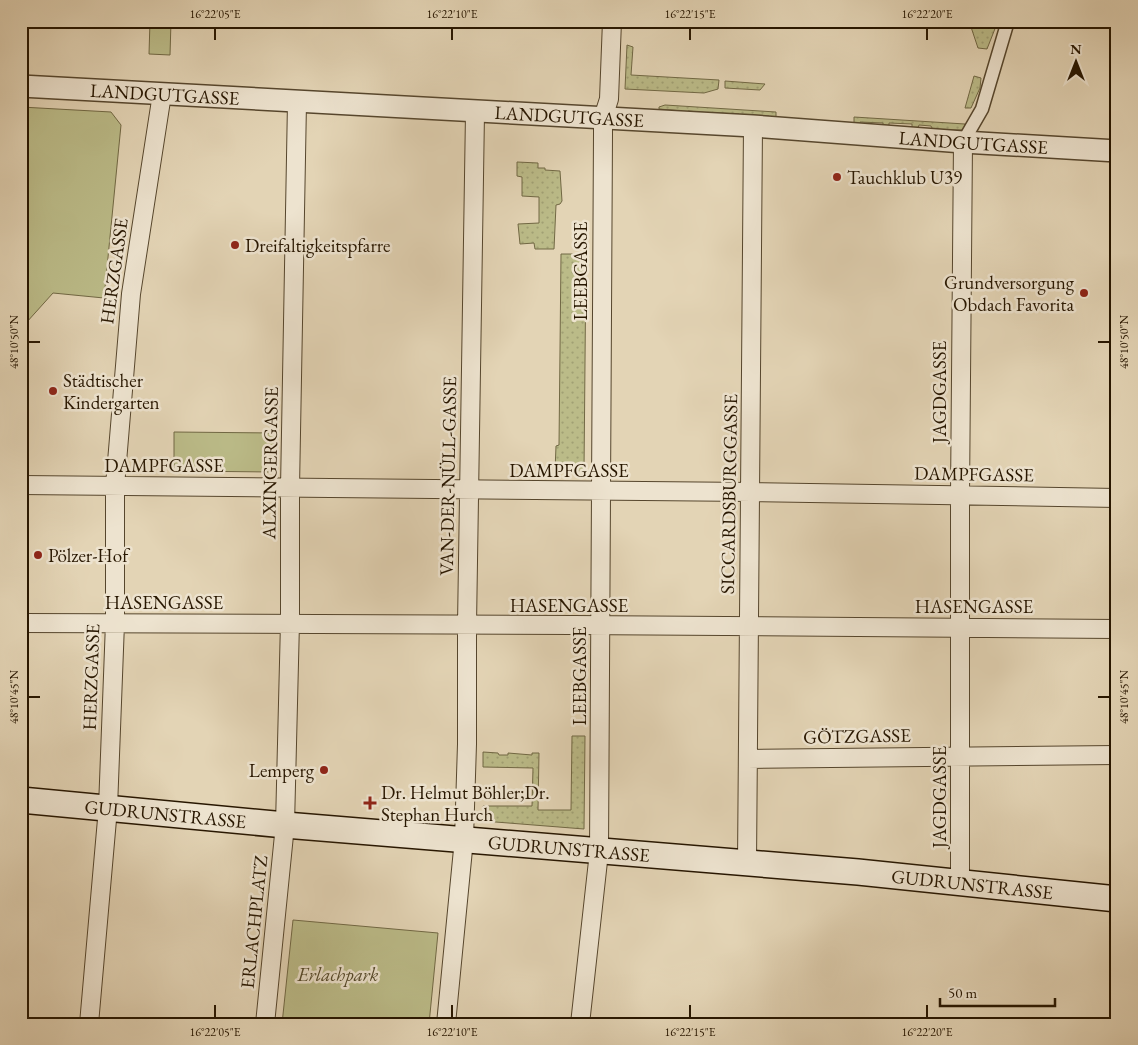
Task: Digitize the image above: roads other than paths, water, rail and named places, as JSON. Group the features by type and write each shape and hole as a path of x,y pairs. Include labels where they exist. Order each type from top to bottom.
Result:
{"main road":[{"name":"GUDRUNSTRASSE","path":"21,800 285,825 960,882 1117,899"}],"street":[{"name":"LEEBGASSE","path":"580,1024 599,852 601,249 604,118 610,99 612,21"},
{"path":"963,142 982,108 1008,21"},
{"name":"LANDGUTGASSE","path":"21,86 476,113 753,126 963,142 1117,151"},
{"name":"HERZGASSE","path":"89,1024 108,808 115,623 115,486 131,294 162,94"},
{"name":"ALXINGERGASSE","path":"285,825 290,622 290,488 297,102"},
{"name":"VAN-DER-NÜLL-GASSE","path":"464,840 476,113"},
{"name":"SICCARDSBURGGASSE","path":"748,863 748,626 752,492 753,126"},
{"name":"JAGDGASSE","path":"960,882 960,495 963,142"},
{"name":"DAMPFGASSE","path":"21,486 752,492 1117,498"},
{"name":"HASENGASSE","path":"21,623 290,622 467,626 1117,629"},
{"name":"GÖTZGASSE","path":"748,759 1117,754"},
{"name":"ERLACHPLATZ","path":"265,1024 285,825"},
{"path":"446,1024 464,840"}],"place":[{"name":"Tauchklub U39","path":"837,177"},
{"name":"Dreifaltigkeitspfarre","path":"235,245"},
{"name":"Grundversorgung Obdach Favorita","path":"1084,293"},
{"name":"Städtischer Kindergarten","path":"53,391"},
{"name":"Pölzer-Hof","path":"38,555"},
{"name":"Lemperg","path":"324,770"},
{"name":"Dr. Helmut Böhler;Dr. Stephan Hurch","path":"370,803"}],"park label":[{"name":"Erlachpark","path":"338,974"}]}
